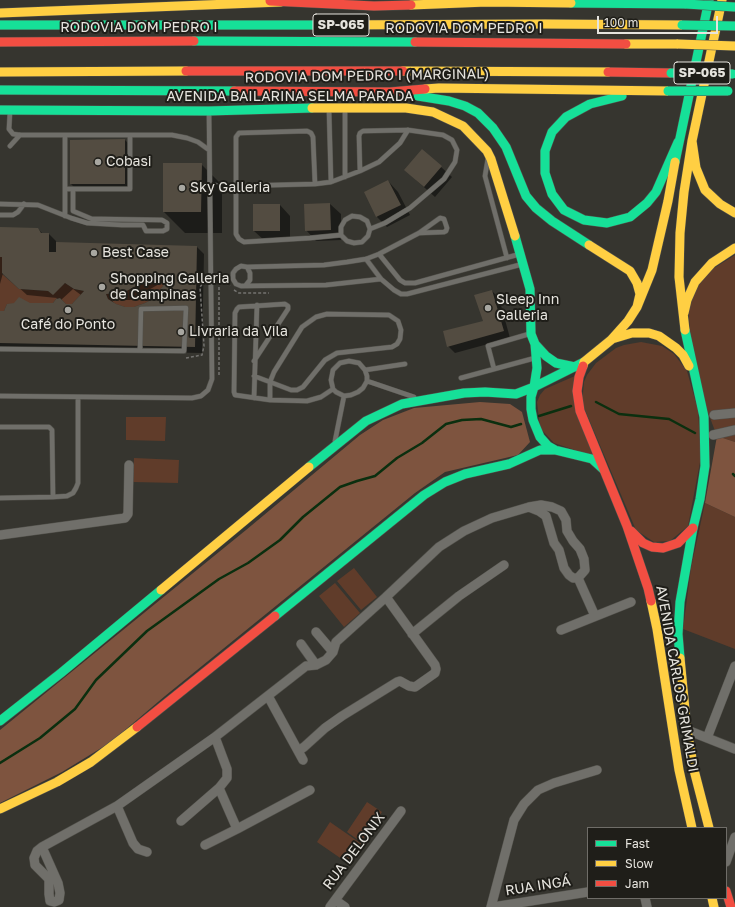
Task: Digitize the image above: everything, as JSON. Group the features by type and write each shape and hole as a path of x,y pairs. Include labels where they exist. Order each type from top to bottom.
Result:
{"main road":[{"path":"258,0 374,6 491,1 657,2 735,7"},
{"path":"0,721 67,668 366,421 402,404 421,400 464,393 485,392 516,394 534,387 584,362 611,340 628,321 637,307 652,270 668,201 678,142 709,0"},
{"name":"AVENIDA CARLOS GRIMALDI","path":"709,827 694,770 687,730 681,679 678,634 680,602 705,466 704,417 686,338 680,276 680,232 684,192 692,140 722,0"},
{"path":"0,13 281,2"},
{"name":"SP-065","path":"0,25 202,26 545,24 735,26"},
{"name":"RODOVIA DOM PEDRO I","path":"0,42 192,41 678,44 735,46"},
{"name":"SP-065","path":"0,72 338,70 734,74"},
{"name":"RODOVIA DOM PEDRO I (MARGINAL)","path":"0,90 390,92 439,88 731,91"},
{"path":"645,90 590,104 566,117 552,132 544,151 545,172 552,194 564,210 584,220 607,223 630,217 647,203 656,192 678,142"},
{"path":"390,92 449,101 465,106 478,113 494,128 506,147 526,196 536,208 558,225 630,271 637,283 640,294 637,307"},
{"name":"AVENIDA BAILARINA SELMA PARADA","path":"0,110 209,111 406,108 432,112 450,119 463,126 489,155 522,254 530,289 532,334 535,344 538,368 534,387"},
{"path":"692,140 696,168 705,190 720,204 735,213"},
{"path":"684,313 687,300 695,282 712,263 735,248"},
{"path":"611,340 632,333 649,333 659,336 669,342 683,355 695,379"},
{"name":"AVENIDA BAILARINA SELMA PARADA","path":"535,344 546,356 556,363 575,367"},
{"name":"AVENIDA CARLOS GRIMALDI","path":"584,362 579,377 577,391 580,411 627,526 648,588 657,629 679,770 692,827"},
{"path":"534,387 531,397 533,420 540,437 548,446 555,450"},
{"path":"0,809 57,782 91,762 120,741 424,495 445,482 466,474 509,464 540,450 555,450 592,459 603,469"},
{"path":"627,526 638,540 647,545 658,548 668,547 678,543 693,528"},
{"path":"727,894 731,907"}],"street":[{"path":"714,415 735,413"},
{"path":"713,435 735,430"},
{"path":"0,535 125,518 128,514 129,465"},
{"path":"42,847 58,883 60,893 59,900 54,902 50,901 49,879 36,865 34,858 37,851 42,847 117,806 215,737 306,666 316,665 326,660 333,652 336,642 439,548 464,532 492,518 529,507 541,505 552,507 561,511 566,520 567,531 580,549 584,559 585,570 578,578"},
{"path":"529,507 546,516 554,543 559,550 564,568 568,575 573,578 578,578"},
{"path":"412,634 459,596 504,565"},
{"path":"578,578 595,616"},
{"path":"298,751 309,744 325,728 342,716 397,682 409,686 415,686 435,673 435,665 386,597"},
{"path":"561,630 631,602"},
{"path":"316,632 333,652"},
{"path":"301,644 316,665"},
{"path":"707,738 735,666"},
{"path":"268,696 303,760"},
{"path":"687,730 735,749"},
{"path":"181,821 219,788 227,778 227,769 215,737"},
{"path":"492,907 514,820 524,804 538,790 548,785 597,770"},
{"path":"219,788 237,829"},
{"path":"205,846 310,790"},
{"path":"117,806 133,843 138,849 147,852"},
{"name":"RUA DELONIX","path":"333,903 401,811"},
{"path":"727,860 735,837"},
{"name":"RUA INGÁ","path":"492,907 528,904 587,892"},
{"path":"333,903 345,907"}],"lane":[{"path":"329,108 331,182"},
{"path":"344,109 345,177"},
{"path":"10,110 10,129 13,134 172,135 198,142 209,150"},
{"path":"0,396 192,398 201,396 208,390 212,380 209,111"},
{"path":"360,171 359,136 362,131 408,130 443,135 452,140 456,150 455,162 444,179 410,208 370,229"},
{"path":"236,186 315,184 331,182 379,162 400,144 408,130"},
{"path":"315,184 313,137 311,133 307,131 239,133 236,137 236,234 239,239 244,242 341,235"},
{"path":"10,146 20,135"},
{"path":"65,135 65,216"},
{"path":"65,189 130,189 130,135"},
{"path":"489,155 486,163 485,176 507,258"},
{"path":"0,204 38,204 65,216 87,223 143,225 146,231 163,231 167,228 167,223 162,220 92,219 73,211 73,189"},
{"path":"0,216 14,215 24,204"},
{"path":"352,216 360,216 367,221 370,229 368,236 362,242 354,243 346,241 341,235 341,227 345,220 352,216"},
{"path":"381,279 326,284 241,286 236,284 233,279 233,273 241,266 324,265 366,259 379,254 419,233 440,218 444,219 447,228 446,231 419,233"},
{"path":"379,254 400,280 405,283 415,283 522,254"},
{"path":"366,259 381,279 401,294 407,294 524,264"},
{"path":"246,285 250,280 250,273 247,267"},
{"path":"254,361 288,309 288,306 285,304 239,307 235,313 234,392 239,396 270,400 314,400 333,389"},
{"path":"254,398 257,305"},
{"path":"0,349 184,351 186,308 142,309 140,350"},
{"path":"254,376 270,382 290,390 297,390 303,387 325,360 337,353 392,347 397,344 400,339 401,330 398,321 389,315 327,314 316,317 302,327 274,372 270,382 270,400"},
{"path":"494,369 488,346 532,334"},
{"path":"461,378 537,358"},
{"path":"349,361 359,363 365,370 367,381 363,388 358,392 344,396 333,389 331,380 333,370 340,363 349,361"},
{"path":"365,370 405,364"},
{"path":"367,381 421,400"},
{"path":"334,446 344,396"},
{"path":"0,498 53,497 67,496 73,493 78,483 78,397"},
{"path":"0,427 49,427 52,430 53,497"}],"path":[{"path":"210,180 235,192"},
{"path":"184,358 202,355 204,346 200,287 204,282"},
{"path":"219,282 219,300"}],"shaded area":[{"path":"735,255 735,442 717,436 695,379 687,300 706,273"},
{"path":"0,257 2,257 2,274 19,289 48,291 53,294 65,283 74,289 84,291 72,304 66,304 60,298 56,299 53,303 7,304 4,311 0,311"},
{"path":"156,275 165,278 163,286 151,300 145,303 134,307 125,307 108,299 106,294 123,293"},
{"path":"641,342 662,346 674,354 687,371 698,410 701,457 688,526 670,541 654,542 636,530 582,403 584,382 587,375 596,363 616,348"},
{"path":"575,376 596,457 554,443 540,428 537,402 540,395 545,389"},
{"path":"480,402 510,404 522,412 530,442 518,455 445,472 415,493 165,696 111,742 62,772 0,803 0,730 246,530 360,435 383,420 414,408"},
{"path":"126,417 166,417 165,441 126,440"},
{"path":"717,436 735,442 735,517 705,503"},
{"path":"134,458 179,460 178,483 133,482"},
{"path":"705,503 735,517 735,649 683,629 691,568"},
{"path":"354,568 377,597 361,610 337,581"},
{"path":"335,583 360,613 344,627 319,596"},
{"path":"367,802 382,812 361,842 347,832"},
{"path":"330,822 363,845 349,864 317,842"}],"building":[{"name":"Cobasi","path":"125,139 125,184 70,184 70,140"},
{"path":"422,149 442,166 424,187 404,170"},
{"name":"Sky Galleria","path":"163,163 202,163 201,212 163,212"},
{"path":"388,180 401,205 376,217 364,192"},
{"path":"330,203 331,230 305,231 304,204"},
{"path":"253,204 280,204 280,231 253,231"},
{"name":"Shopping Galleria de Campinas","path":"0,227 38,228 41,233 49,233 49,252 56,252 56,242 197,246 195,347 0,343 0,311 4,311 7,304 14,303 19,297 30,303 53,303 56,299 60,298 66,304 72,304 84,291 74,289 65,283 53,295 48,291 19,289 2,273 2,257 0,257","holes":["156,275 165,278 163,286 151,300 134,307 125,307 116,304 108,299 106,294 123,293"]},
{"name":"Sleep Inn Galleria","path":"492,290 504,331 447,347 443,331 483,321 474,295"}],"waterway":[{"path":"596,402 619,414 669,419 695,433"},
{"path":"539,416 571,406"},
{"path":"0,763 40,738 75,709 96,680 147,631 219,579 248,563 280,540 303,517 340,487 375,476 397,458 422,443 446,424 462,420 481,419 511,427 521,424"}],"traffic: fast":[{"path":"675,162 709,0"},
{"path":"571,3 686,4"},
{"path":"686,4 735,7"},
{"path":"0,25 324,25"},
{"path":"682,25 735,26"},
{"path":"194,41 415,42"},
{"path":"671,73 733,74"},
{"path":"0,90 234,91"},
{"path":"668,91 728,91"},
{"path":"418,96 449,101 465,106 478,113 493,128 506,147 526,196 536,208 552,221 589,245"},
{"path":"622,96 590,104 566,117 552,132 545,151 545,173 552,194 564,210 584,220 607,223 630,217 647,203 656,192 678,142"},
{"path":"0,110 209,111 312,108"},
{"path":"309,467 366,421 402,404 464,393 485,392 516,394 534,387 537,368 535,344 531,334 530,289 515,236"},
{"path":"680,658 678,634 680,602 705,466 704,417 685,330"},
{"path":"535,344 546,356 556,363 575,367"},
{"path":"584,362 534,387 531,397 531,409 533,420 540,437 548,446 555,450 592,459 603,469"},
{"path":"275,616 424,495 445,482 465,474 509,464 540,450 555,450"},
{"path":"0,721 61,673 161,590"}],"traffic: slow":[{"path":"685,330 679,277 680,233 684,192 692,141 722,0"},
{"path":"0,13 281,2"},
{"path":"411,5 487,2 571,3"},
{"path":"324,25 682,25"},
{"path":"626,44 678,44"},
{"path":"678,44 735,46"},
{"path":"0,72 186,71"},
{"path":"403,71 608,72"},
{"path":"425,89 668,91"},
{"path":"312,108 406,108 433,112 463,126 487,151 491,159 515,236"},
{"path":"692,141 696,168 705,190 720,204 735,213"},
{"path":"583,366 584,362 611,340 628,321 637,307 652,270 668,201 675,162"},
{"path":"589,245 630,271 637,283 640,294 637,307"},
{"path":"684,313 687,300 695,282 712,263 735,248"},
{"path":"612,339 632,333 649,333 659,336 676,348 683,355 689,366"},
{"path":"161,590 309,467"},
{"path":"651,601 657,629 679,770 692,827"},
{"path":"680,658 687,730 694,770 709,827"},
{"path":"0,809 57,782 91,762 137,727"},
{"path":"712,899 714,907"}],"traffic: jam":[{"path":"270,1 374,6 411,5"},
{"path":"0,42 194,41"},
{"path":"415,42 626,44"},
{"path":"186,71 403,71"},
{"path":"608,72 671,73"},
{"path":"234,91 390,92 425,89"},
{"path":"583,366 579,377 577,391 580,411 627,526 651,601"},
{"path":"631,531 643,543 652,547 663,548 678,543 693,528"},
{"path":"137,727 275,616"},
{"path":"727,894 731,907"}],"place":[{"name":"Cobasi","path":"98,162"},
{"name":"Sky Galleria","path":"182,188"},
{"name":"Best Case","path":"94,253"},
{"name":"Shopping Galleria de Campinas","path":"102,287"},
{"name":"Sleep Inn Galleria","path":"488,308"},
{"name":"Café do Ponto","path":"68,310"},
{"name":"Livraria da Vila","path":"181,332"}]}
